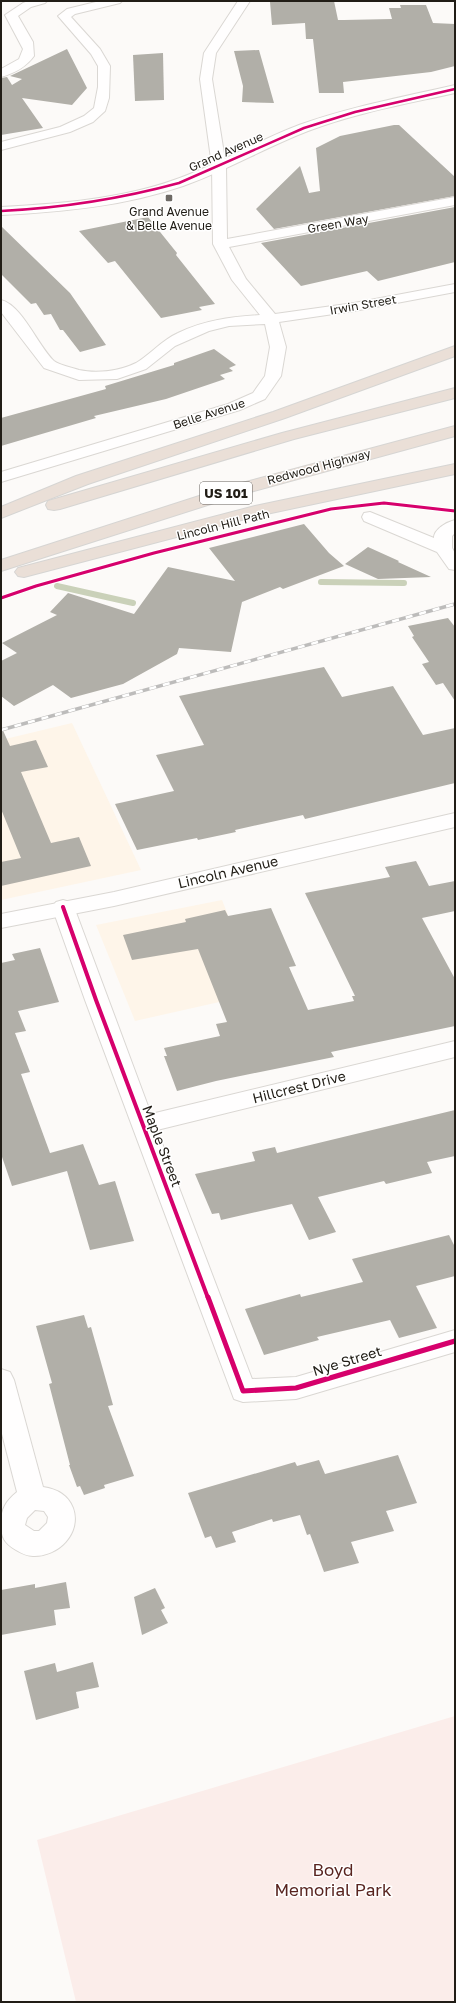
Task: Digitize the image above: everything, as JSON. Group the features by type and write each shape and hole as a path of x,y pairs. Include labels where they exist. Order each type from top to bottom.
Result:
{"highway":[{"path":"1,513 82,480 279,415 455,350"},
{"name":"US 101","path":"1,522 210,457 455,393"},
{"name":"Redwood Highway","path":"1,566 233,491 455,431"},
{"path":"1,577 255,511 455,468"}],"street":[{"path":"1,73 24,62 29,52 27,41 11,15 18,9 41,1"},
{"path":"112,1 117,1"},
{"path":"1,146 25,141 66,129 86,121 98,112 103,99 105,68 97,53 68,24 64,16 71,11 117,1"},
{"name":"Belle Avenue","path":"1,477 248,402 259,396 273,376 278,347 271,319 239,280 220,244 219,166 206,79 210,53 244,1"},
{"name":"Grand Avenue","path":"1,211 66,206 126,196 179,183 304,128 355,112 455,90"},
{"name":"Green Way","path":"220,244 348,222 455,201"},
{"name":"Irwin Street","path":"1,304 12,315 49,365 79,375 112,376 141,366 170,343 205,327 229,322 271,319 354,307 455,288"},
{"path":"370,517 443,548 455,565"},
{"path":"443,548 443,534 455,524"},
{"name":"Lincoln Avenue","path":"1,921 114,899 455,820"},
{"name":"Maple Street","path":"63,908 243,1391"},
{"name":"Hillcrest Drive","path":"143,1125 455,1049"},
{"name":"Nye Street","path":"243,1391 296,1388 455,1340"},
{"path":"1,1380 32,1498"}],"shaded area":[{"path":"72,723 141,870 1,900 1,740"},
{"path":"222,900 259,993 135,1021 96,925"}],"green space":[{"name":"Boyd Memorial Park","path":"455,1716 455,2002 76,2002 37,1840"}],"building":[{"path":"334,1 338,20 392,19 389,8 401,8 400,5 426,5 433,23 455,24 455,66 431,72 343,82 344,93 319,93 313,39 306,39 305,23 272,25 270,2"},
{"path":"67,49 87,88 72,105 22,98 43,128 1,135 1,78 7,77 12,85 22,79 10,76"},
{"path":"259,50 274,103 242,102 243,86 234,51"},
{"path":"163,53 164,100 135,101 133,55"},
{"path":"399,125 455,177 455,196 274,229 256,209 300,166 309,193 320,191 316,148 340,136"},
{"path":"455,207 455,262 378,281 367,271 301,286 261,243"},
{"path":"148,217 215,304 199,307 202,310 161,318 115,261 108,263 79,231"},
{"path":"1,226 70,293 106,345 80,352 63,330 60,330 51,314 44,315 36,303 31,304 1,274"},
{"path":"214,349 236,365 229,368 233,371 220,375 225,379 166,399 94,416 96,418 1,446 1,418 106,389 105,386 174,365 174,363"},
{"path":"304,524 329,553 344,566 283,589 280,587 242,602 231,652 179,648 177,654 123,684 71,698 53,685 14,706 1,696 1,661 17,653 2,643 57,615 50,612 68,593 134,614 168,567 235,581 209,548"},
{"path":"368,547 431,577 378,579 345,564"},
{"path":"448,618 455,627 455,701 443,683 436,685 422,664 429,662 412,637 414,636 408,626"},
{"path":"324,667 342,697 393,686 423,735 455,728 455,783 305,819 303,815 235,830 236,832 137,850 115,804 174,791 156,755 204,745 179,696"},
{"path":"1,726 10,746 36,740 48,767 21,772 51,843 79,837 91,866 1,886 1,862 21,858 1,809"},
{"path":"416,861 429,886 455,881 455,911 422,918 455,979 455,1026 331,1052 334,1057 216,1081 177,1091 164,1056 167,1056 164,1048 220,1036 216,1024 227,1022 198,949 132,960 123,935 186,922 185,919 225,910 228,916 271,908 296,966 289,967 308,1010 354,1001 352,996 355,996 305,893 390,877 385,867"},
{"path":"40,948 59,1002 18,1011 26,1031 15,1033 30,1072 21,1074 50,1153 83,1144 99,1185 115,1181 134,1241 90,1250 67,1171 12,1186 1,1154 1,963 15,960 12,954"},
{"path":"455,1110 455,1156 427,1162 432,1173 386,1184 384,1181 318,1197 336,1232 309,1240 292,1204 221,1220 219,1213 212,1214 195,1174 255,1161 252,1152 275,1147 277,1153"},
{"path":"449,1235 455,1247 455,1276 416,1286 437,1328 399,1338 390,1320 317,1337 319,1340 264,1355 245,1309 300,1294 301,1297 363,1282 352,1259"},
{"path":"84,1315 88,1328 91,1327 113,1405 108,1406 134,1476 104,1485 105,1488 84,1495 80,1486 77,1487 69,1465 49,1384 52,1383 36,1326"},
{"path":"398,1455 417,1503 386,1511 394,1531 351,1542 359,1563 324,1572 310,1534 307,1535 300,1515 273,1522 272,1519 232,1532 236,1542 216,1548 211,1536 205,1538 188,1493 295,1462 297,1466 319,1460 325,1474"},
{"path":"66,1582 70,1608 54,1610 56,1625 1,1635 1,1590 35,1584 35,1588"},
{"path":"155,1588 165,1608 161,1610 168,1623 142,1635 134,1597"},
{"path":"93,1662 99,1687 76,1692 79,1708 36,1720 24,1671 55,1663 57,1672"}],"waterway":[{"path":"321,582 404,583"},
{"path":"57,586 133,603"}],"railway":[{"path":"1,730 455,604"}],"cycle path":[{"path":"1,211 91,203 157,189 179,183 304,128 355,112 455,89"},
{"name":"Lincoln Hill Path","path":"1,598 36,586 154,553 331,509 384,503 455,511"},
{"path":"63,907 96,1000 243,1391 296,1388 455,1341"}],"place":[{"name":"Grand Avenue & Belle Avenue","path":"169,198"}]}
